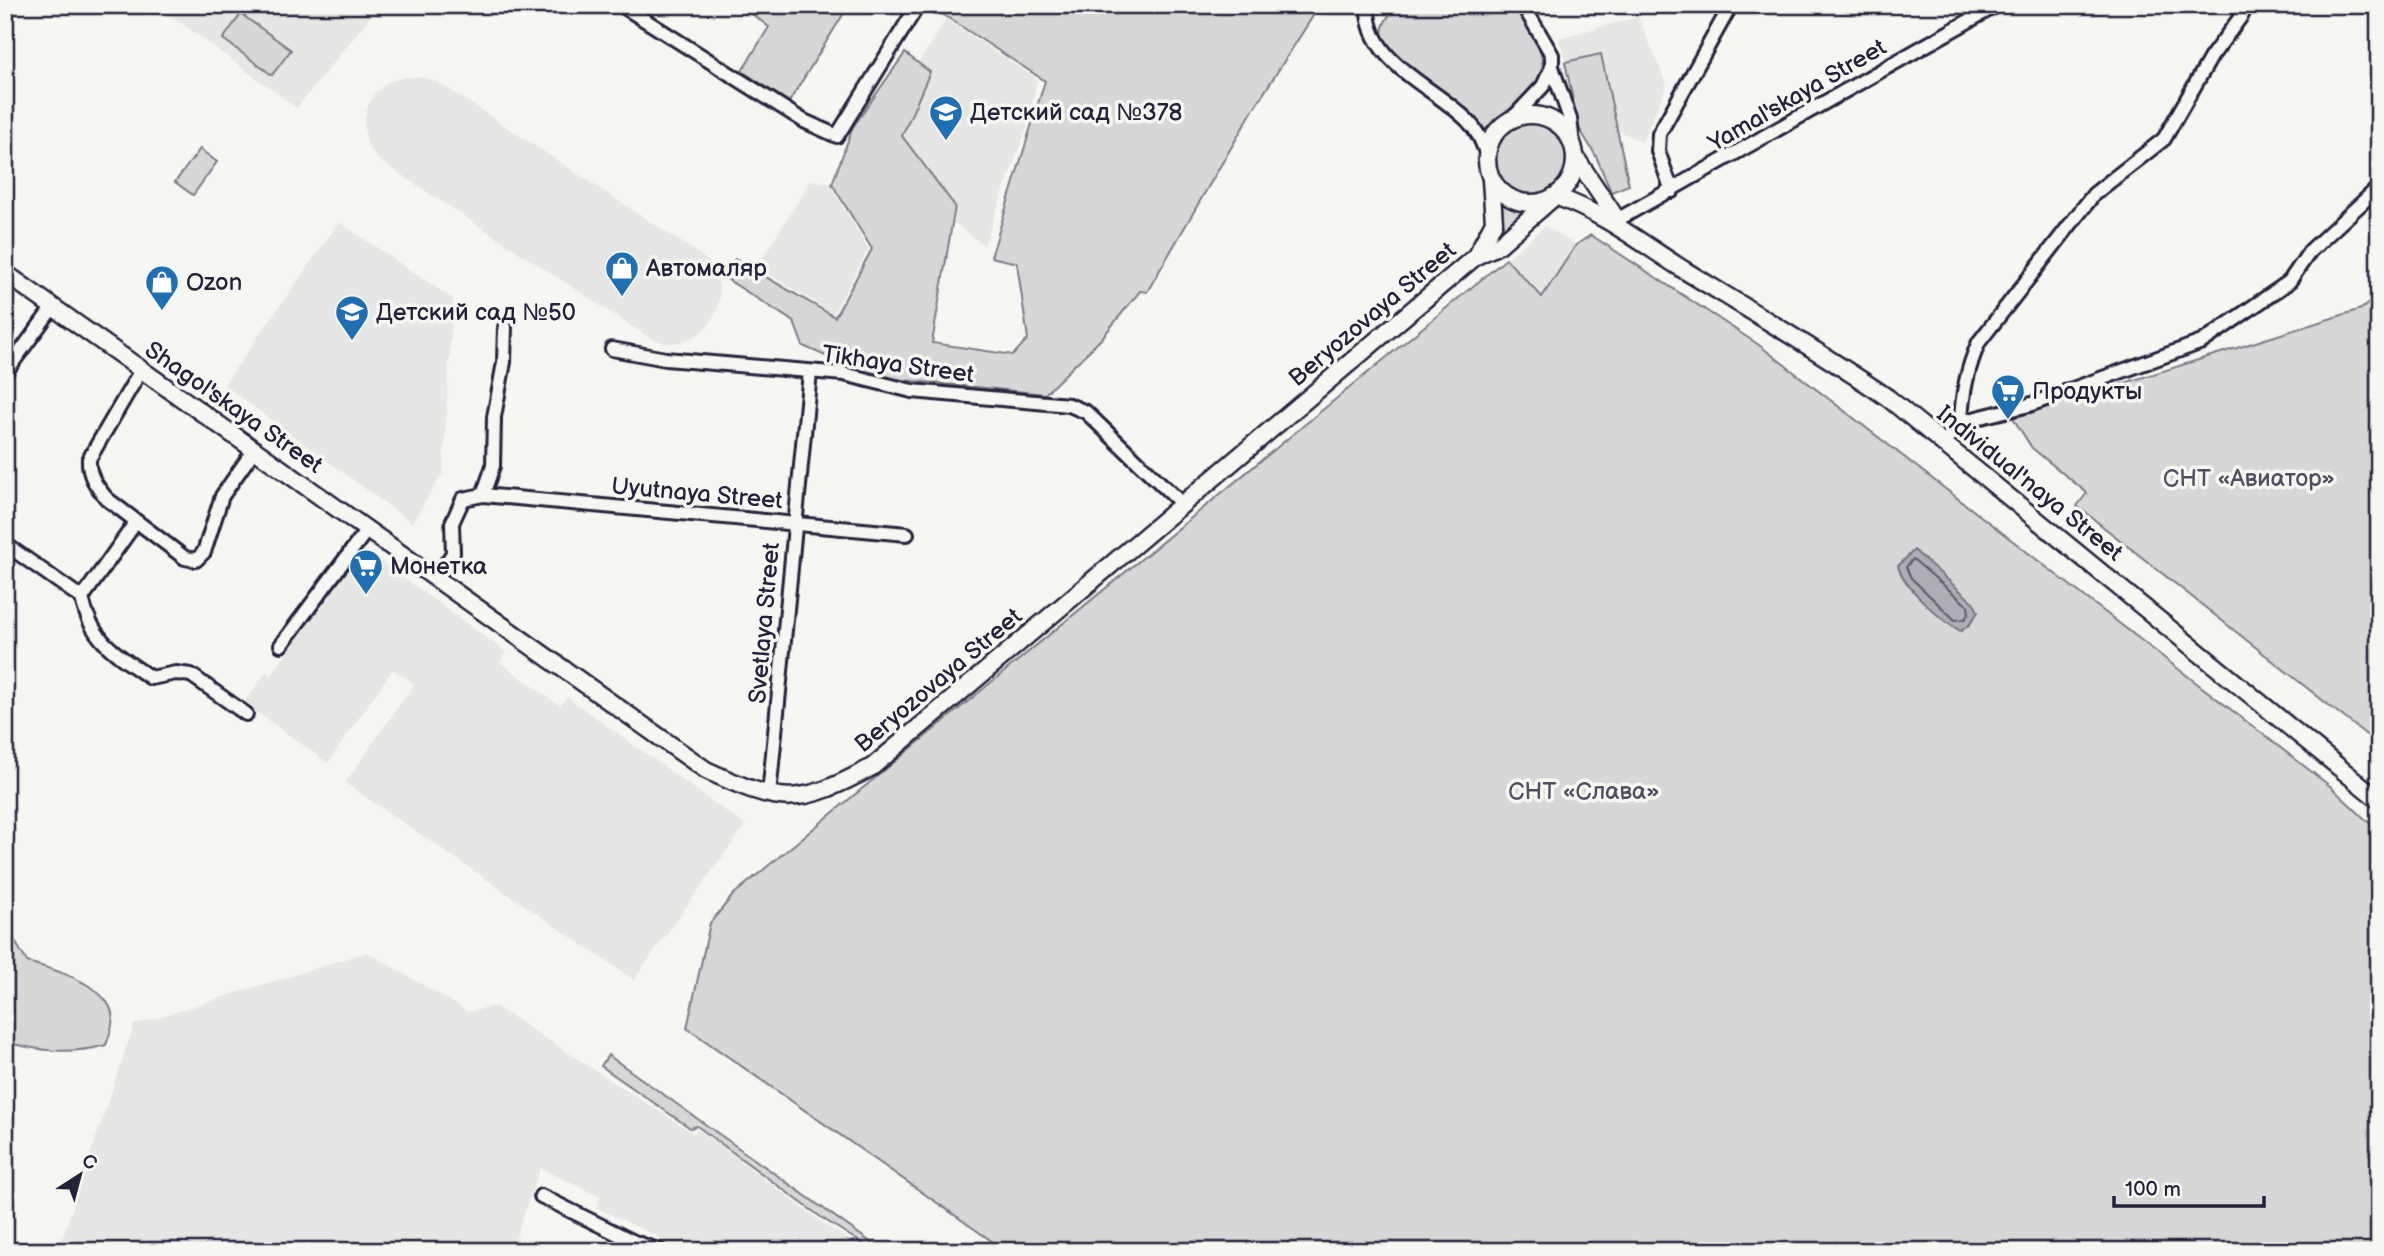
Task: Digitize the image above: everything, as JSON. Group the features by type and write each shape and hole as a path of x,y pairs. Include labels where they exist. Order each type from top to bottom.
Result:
{"main road":[{"path":"1535,115 1548,118 1559,124 1574,151 1570,180 1555,196 1543,202 1517,201 1496,186 1490,174 1487,155 1491,141 1511,120 1535,115"},
{"name":"Individual'naya Street","path":"1574,151 1617,220 1629,234"},
{"name":"Beryozovaya Street","path":"1476,256 1494,222 1490,174"},
{"name":"Individual'naya Street","path":"1555,196 1600,215 1830,358 1945,442 2379,800"},
{"name":"Beryozovaya Street","path":"436,579 706,769 749,789 769,794 798,797 825,792 872,767 1476,256 1499,245 1555,196"},
{"name":"Shagol'skaya Street","path":"5,273 436,579"}],"street":[{"path":"621,5 804,121 837,136 918,5"},
{"path":"1368,5 1368,23 1382,50 1470,123 1487,155"},
{"path":"1523,5 1552,55 1552,67 1570,119 1574,151"},
{"path":"1672,191 1658,151 1658,134 1731,5"},
{"name":"Yamal'skaya Street","path":"1617,220 1997,5"},
{"path":"1945,442 1961,422 1962,396 1968,365 1979,342 2094,194 2164,139 2211,57 2242,15 2245,5"},
{"path":"1511,120 1543,86 1552,67"},
{"path":"1961,422 2029,405 2202,342 2289,282 2310,251 2379,187"},
{"path":"5,373 53,307"},
{"path":"436,579 453,553 452,523 463,499 483,495 493,467 494,417 504,362 505,327"},
{"name":"Tikhaya Street","path":"612,349 666,359 844,374 912,391 1069,405 1086,412 1182,504"},
{"path":"141,370 89,459 89,468 98,489 136,522 185,558 196,560 204,552 222,496 254,450"},
{"name":"Svetlaya Street","path":"769,794 810,372"},
{"name":"Uyutnaya Street","path":"483,495 908,534"},
{"path":"82,598 136,522"},
{"path":"281,645 367,530"},
{"path":"5,544 82,598 86,617 98,640 151,678 176,673 191,675 246,714"},
{"path":"541,1196 634,1242 661,1251"}],"shaded area":[{"path":"157,5 380,5 297,108"},
{"path":"1638,17 1667,85 1642,142 1582,114 1559,38"},
{"name":"Детский сад №378","path":"946,19 1037,79 1027,128 984,245 861,155"},
{"path":"405,77 422,77 438,82 709,262 717,277 720,293 717,310 709,325 696,336 681,342 664,343 648,337 377,159 367,144 364,125 367,108 375,93 388,82"},
{"path":"811,180 829,183 869,249 833,314 757,267"},
{"name":"Детский сад №50","path":"339,222 453,299 443,473 412,523 224,385"},
{"path":"1545,226 1576,245 1542,297 1506,259"},
{"path":"362,548 506,652 500,662 560,706 567,697 745,825 634,980 345,783 414,684 393,669 328,763 244,703 266,672 271,675 315,614 310,610 348,559"},
{"path":"367,952 468,1012 495,1006 693,1133 698,1129 824,1224 868,1251 688,1251 597,1208 600,1197 540,1168 511,1251 58,1251 134,1025"}],"green space":[{"path":"740,5 849,5 789,102 742,71 769,27"},
{"path":"935,5 1320,5 1253,110 1147,292 1140,291 1101,339 1045,394 873,377 803,346 794,322 722,276 735,259 835,317 872,249 832,184 853,127 905,53 930,72 902,136 955,206 932,343 1013,355 1028,339 1017,263 991,257 1045,81 933,8"},
{"path":"1397,5 1510,5 1536,41 1542,57 1542,71 1538,82 1531,93 1485,130 1384,44 1383,28"},
{"path":"241,14 291,50 272,75 223,39"},
{"path":"1601,54 1629,185 1611,192 1596,156 1579,128 1565,62"},
{"path":"1531,122 1545,125 1557,133 1565,145 1568,159 1565,173 1557,185 1545,193 1531,196 1517,193 1505,185 1497,173 1494,159 1497,145 1505,133 1517,125"},
{"path":"200,149 217,162 193,195 175,182"},
{"path":"1498,203 1526,211 1494,238"},
{"name":"СНТ «Слава»","path":"1591,235 1759,345 2330,786 2379,832 2379,1251 1006,1251 687,1028 710,923 734,894 1506,259 1542,297 1576,245"},
{"name":"СНТ «Авиатор»","path":"2379,295 2379,745 2077,506 2087,493 2032,448 2013,418 2361,309"},
{"path":"5,936 12,936 27,962 73,977 103,998 110,1007 112,1016 106,1045 55,1051 5,1042"},
{"path":"608,1055 883,1251 874,1251 822,1218 697,1126 690,1128 601,1066"}],"water":[{"path":"1914,550 1974,603 1978,612 1961,631 1924,603 1901,574 1898,566"}],"place":[{"name":"Детский сад №378","path":"946,142"},
{"name":"Автомаляр","path":"622,298"},
{"name":"Ozon","path":"162,312"},
{"name":"Детский сад №50","path":"352,342"},
{"name":"Продукты","path":"2008,421"},
{"name":"Монетка","path":"366,596"}]}
